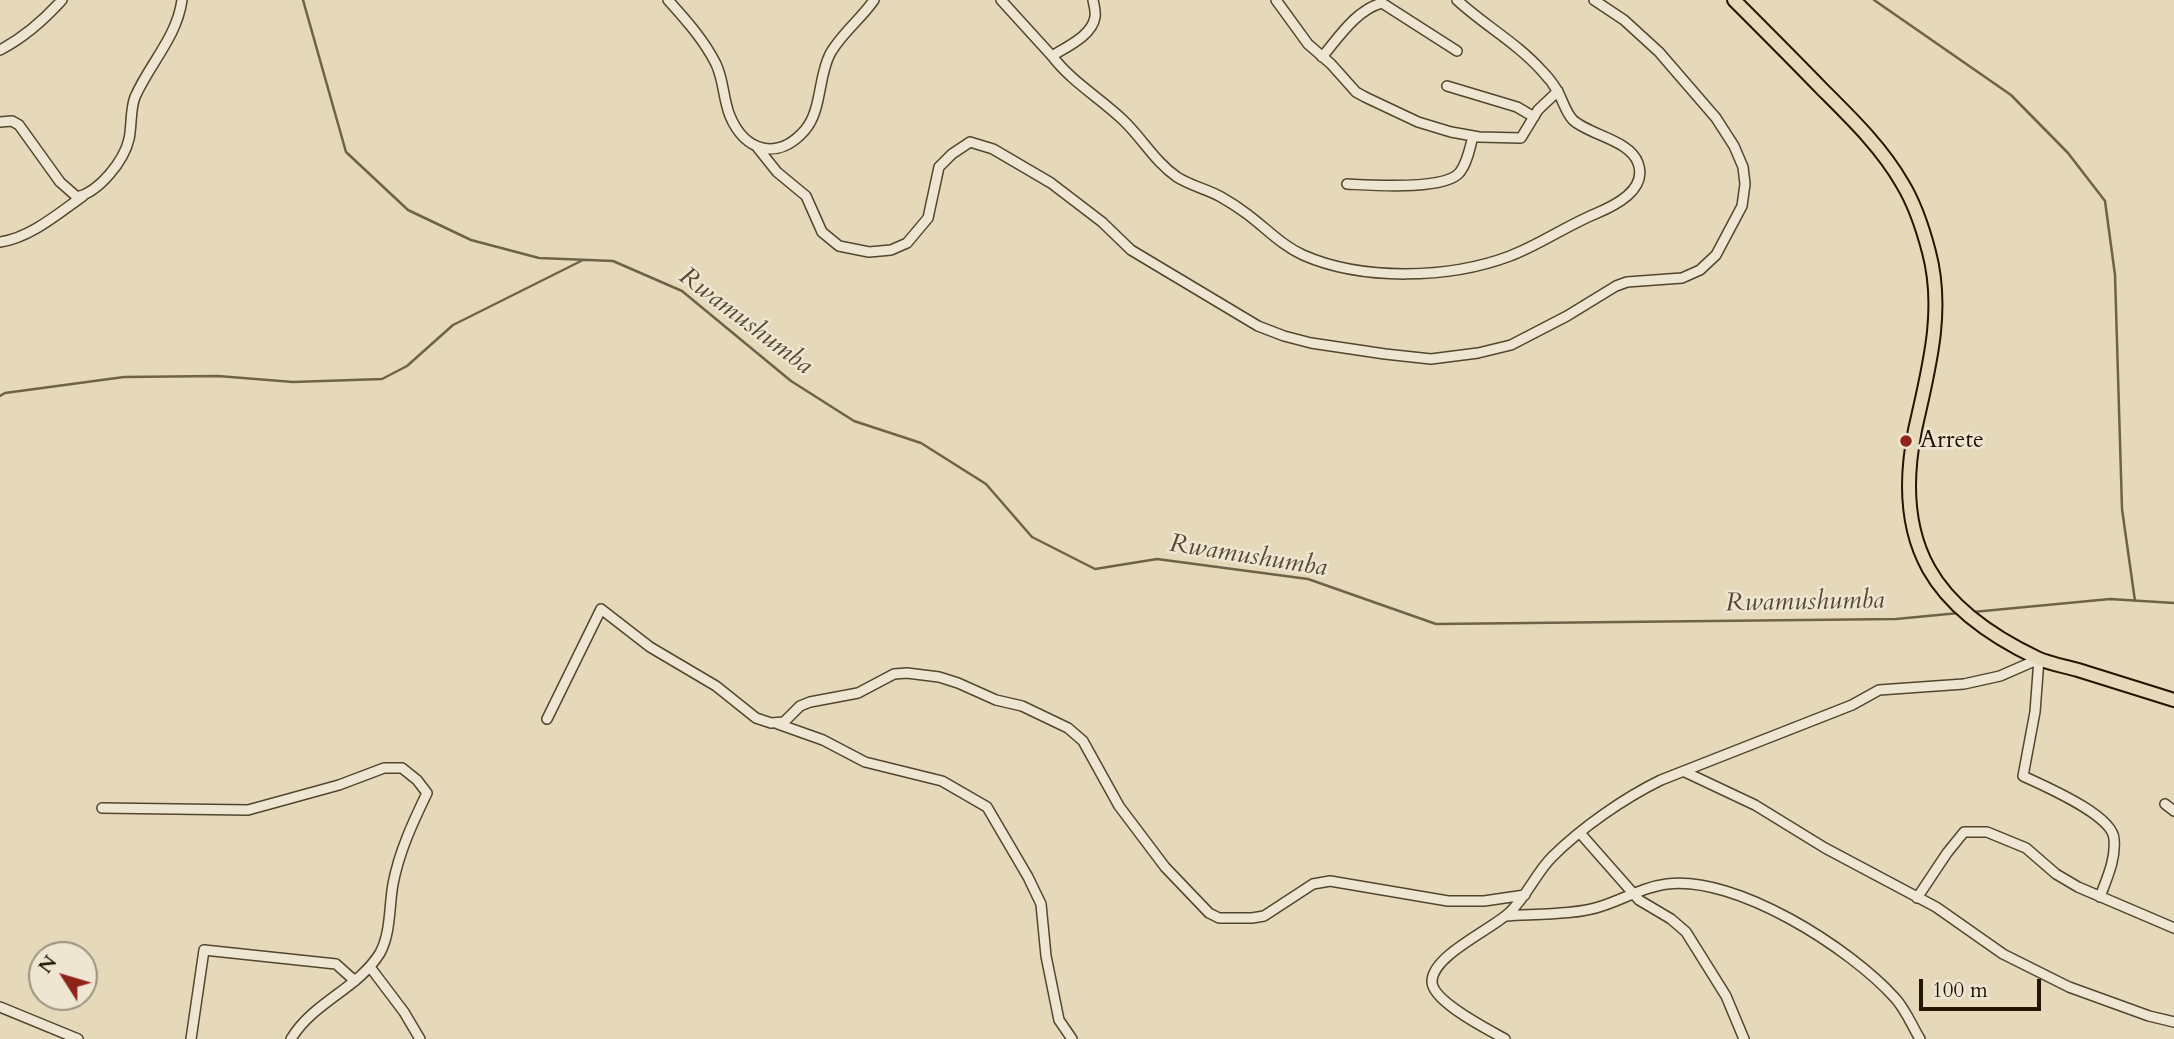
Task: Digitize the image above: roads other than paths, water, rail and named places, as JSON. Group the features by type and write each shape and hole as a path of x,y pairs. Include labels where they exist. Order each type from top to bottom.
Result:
{"highway":[{"path":"1734,0 1886,158 1909,197 1926,241 1936,286 1936,322 1911,450 1908,486 1916,540 1927,568 1955,606 1989,631 2039,659 2174,700"}],"street":[{"path":"0,50 20,40 41,23 62,0"},
{"path":"0,242 10,241 45,223 100,183 124,153 129,142 134,100 170,37 182,0"},
{"path":"668,0 706,46 718,67 729,114 735,127 745,139 767,150 787,144 804,131 812,118 830,54 874,0"},
{"path":"1001,0 1071,78 1123,120 1158,161 1180,179 1213,192 1248,214 1276,239 1301,254 1351,271 1371,273 1424,272 1480,265 1511,256 1614,206 1627,197 1639,174 1637,160 1631,152 1574,120 1543,71 1457,0"},
{"path":"1052,56 1092,26 1095,12 1093,0"},
{"path":"1276,0 1308,44 1356,92 1418,122 1473,136 1521,138 1545,102 1558,91"},
{"path":"757,147 777,172 806,196 822,232 839,246 869,252 891,250 907,243 928,218 939,166 970,142 993,149 1051,183 1102,222 1130,250 1258,326 1311,343 1385,354 1432,359 1478,354 1511,345 1567,316 1616,286 1627,282 1682,278 1700,270 1716,255 1742,206 1745,184 1743,167 1734,146 1716,118 1659,52 1623,20 1594,0"},
{"path":"1322,57 1359,16 1381,2 1457,51"},
{"path":"1447,86 1517,107 1534,117"},
{"path":"0,122 12,121 19,125 70,194 77,197 84,195"},
{"path":"1347,184 1425,185 1453,179 1460,173 1473,136"},
{"path":"547,719 601,609 650,647 716,686 757,718 823,740 865,762 942,782 987,807 1034,887 1041,904 1046,956 1059,1020 1072,1039"},
{"path":"1505,1039 1450,1006 1433,988 1432,981 1437,967 1446,956 1506,916 1525,895 1550,859 1580,833 1640,790 1852,705 1879,690 1964,684 2000,676 2039,659 2035,712 2023,776 2086,808 2106,824 2115,836 2114,858 2100,897"},
{"path":"778,724 789,718 800,706 810,702 858,693 894,674 907,673 939,677 996,700 1022,706 1077,733 1119,806 1143,840 1209,913 1219,918 1264,916 1313,884 1330,881 1448,901 1483,901 1525,895"},
{"path":"102,807 248,810 339,785 384,768 402,768 417,780 427,793 408,833 397,866 384,944 370,967 316,1011 297,1029 291,1039"},
{"path":"1685,772 1755,805 1825,848 1936,907 2003,954 2069,987 2149,1016 2174,1022"},
{"path":"2165,804 2174,811"},
{"path":"1917,898 1964,832 1987,832 2026,848 2056,874 2100,897 2174,929"},
{"path":"1580,833 1639,900 1671,919 1686,932 1726,996 1744,1039"},
{"path":"1506,916 1600,907 1632,892 1666,884 1693,883 1753,901 1788,918 1831,945 1880,983 1897,1000 1920,1039"},
{"path":"191,1039 204,950 336,964 355,981"},
{"path":"370,967 404,1012 420,1039"},
{"path":"0,1007 78,1039"}],"waterway":[{"name":"Rwamushumba","path":"303,0 346,152 408,210 471,240 539,258 613,261 682,291 791,381 854,421 921,443 986,484 1032,537 1095,569 1157,559 1308,579 1436,624 1896,619 1959,613"},
{"path":"1874,0 2011,95 2068,153 2105,201 2115,275 2122,509 2135,601"},
{"path":"0,396 5,393 124,377 218,376 293,382 382,379 407,366 453,325 583,260"},
{"name":"Rwamushumba","path":"1973,612 2110,599 2174,603"}],"place":[{"name":"Arrete","path":"1906,441"}]}
